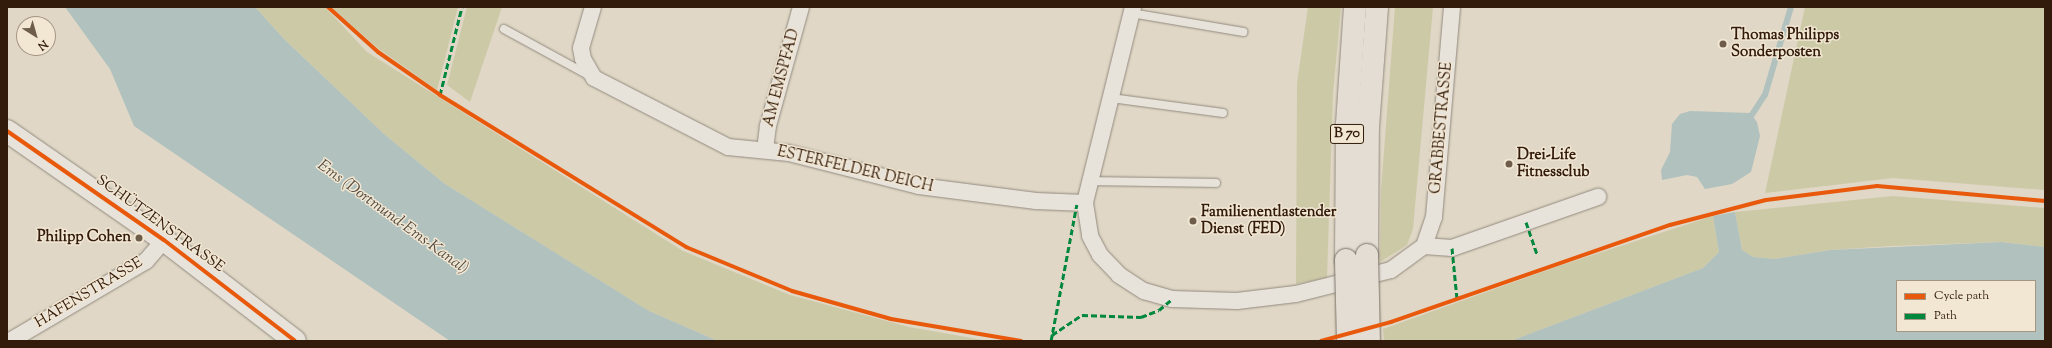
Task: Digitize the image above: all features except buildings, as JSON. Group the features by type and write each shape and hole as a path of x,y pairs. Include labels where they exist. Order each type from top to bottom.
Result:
{"highway":[{"name":"B 70","path":"1348,341 1346,260 1347,124 1355,7"},
{"name":"B 70","path":"1369,341 1367,255 1368,127 1377,7"}],"street":[{"path":"593,7 581,48 582,59 594,78"},
{"name":"AM EMSPFAD","path":"765,150 768,126 801,7"},
{"name":"GRABBESTRASSE","path":"1424,246 1434,217 1452,7"},
{"path":"1132,10 1085,203 1090,236 1100,255 1119,275 1144,291 1172,298 1237,301 1296,294 1391,270 1424,246 1452,248 1598,197"},
{"name":"ESTERFELDER DEICH","path":"594,78 728,147 765,150 918,186 1036,201 1085,203"},
{"name":"SCHÜTZENSTRASSE","path":"7,132 164,240 295,341"},
{"name":"HAFENSTRASSE","path":"10,341 146,261 164,240"}],"lane":[{"path":"1132,10 1243,32"},
{"path":"504,29 594,78"},
{"path":"1111,98 1223,113"},
{"path":"1090,181 1216,183"}],"shaded area":[{"path":"255,7 325,7 367,52 683,251 790,295 909,327 989,341 718,341 649,311 445,184 384,134 285,40"},
{"path":"331,7 458,7 437,90 379,49"},
{"path":"467,7 502,7 470,102 447,85"},
{"path":"1308,7 1341,7 1333,94 1327,278 1296,284 1297,83"},
{"path":"1395,7 1433,7 1413,229 1407,245 1380,262 1381,191"},
{"path":"1805,7 2045,7 2045,190 1893,178 1765,193"},
{"path":"1893,196 2045,208 2045,247 2001,242 1891,246 1830,250 1775,259 1753,257 1742,250 1735,212"},
{"path":"1713,216 1719,252 1703,268 1511,341 1384,341 1383,329 1559,266"}],"water":[{"name":"Ems (Dortmund-Ems-Kanal)","path":"65,7 255,7 285,40 384,134 445,184 649,311 718,341 450,341 134,126 110,69"},
{"path":"1690,111 1750,113 1757,122 1760,136 1751,172 1732,184 1705,189 1697,177 1687,175 1662,180 1661,170 1670,152 1672,124 1680,114"},
{"path":"1735,212 1742,250 1753,257 1775,259 1830,250 2001,242 2045,247 2045,341 1511,341 1703,268 1719,252 1713,216"}],"waterway":[{"path":"1748,121 1765,95 1791,7"}],"marked path":[{"path":"440,95 462,7"},
{"path":"1051,341 1077,204"},
{"path":"1526,222 1537,254"},
{"path":"1452,248 1457,299"},
{"path":"1052,335 1082,315 1141,317 1159,310 1172,299"}],"cycle path":[{"path":"328,7 378,52 440,95 686,247 792,291 891,319 1021,341"},
{"path":"7,131 164,240 295,341"},
{"path":"1321,341 1391,322 1670,225 1766,200 1877,186 2045,201"}],"place":[{"name":"Thomas Philipps Sonderposten","path":"1723,44"},
{"name":"Drei-Life Fitnessclub","path":"1509,164"},
{"name":"Familienentlastender Dienst (FED)","path":"1193,221"},
{"name":"Philipp Cohen","path":"139,238"}]}
